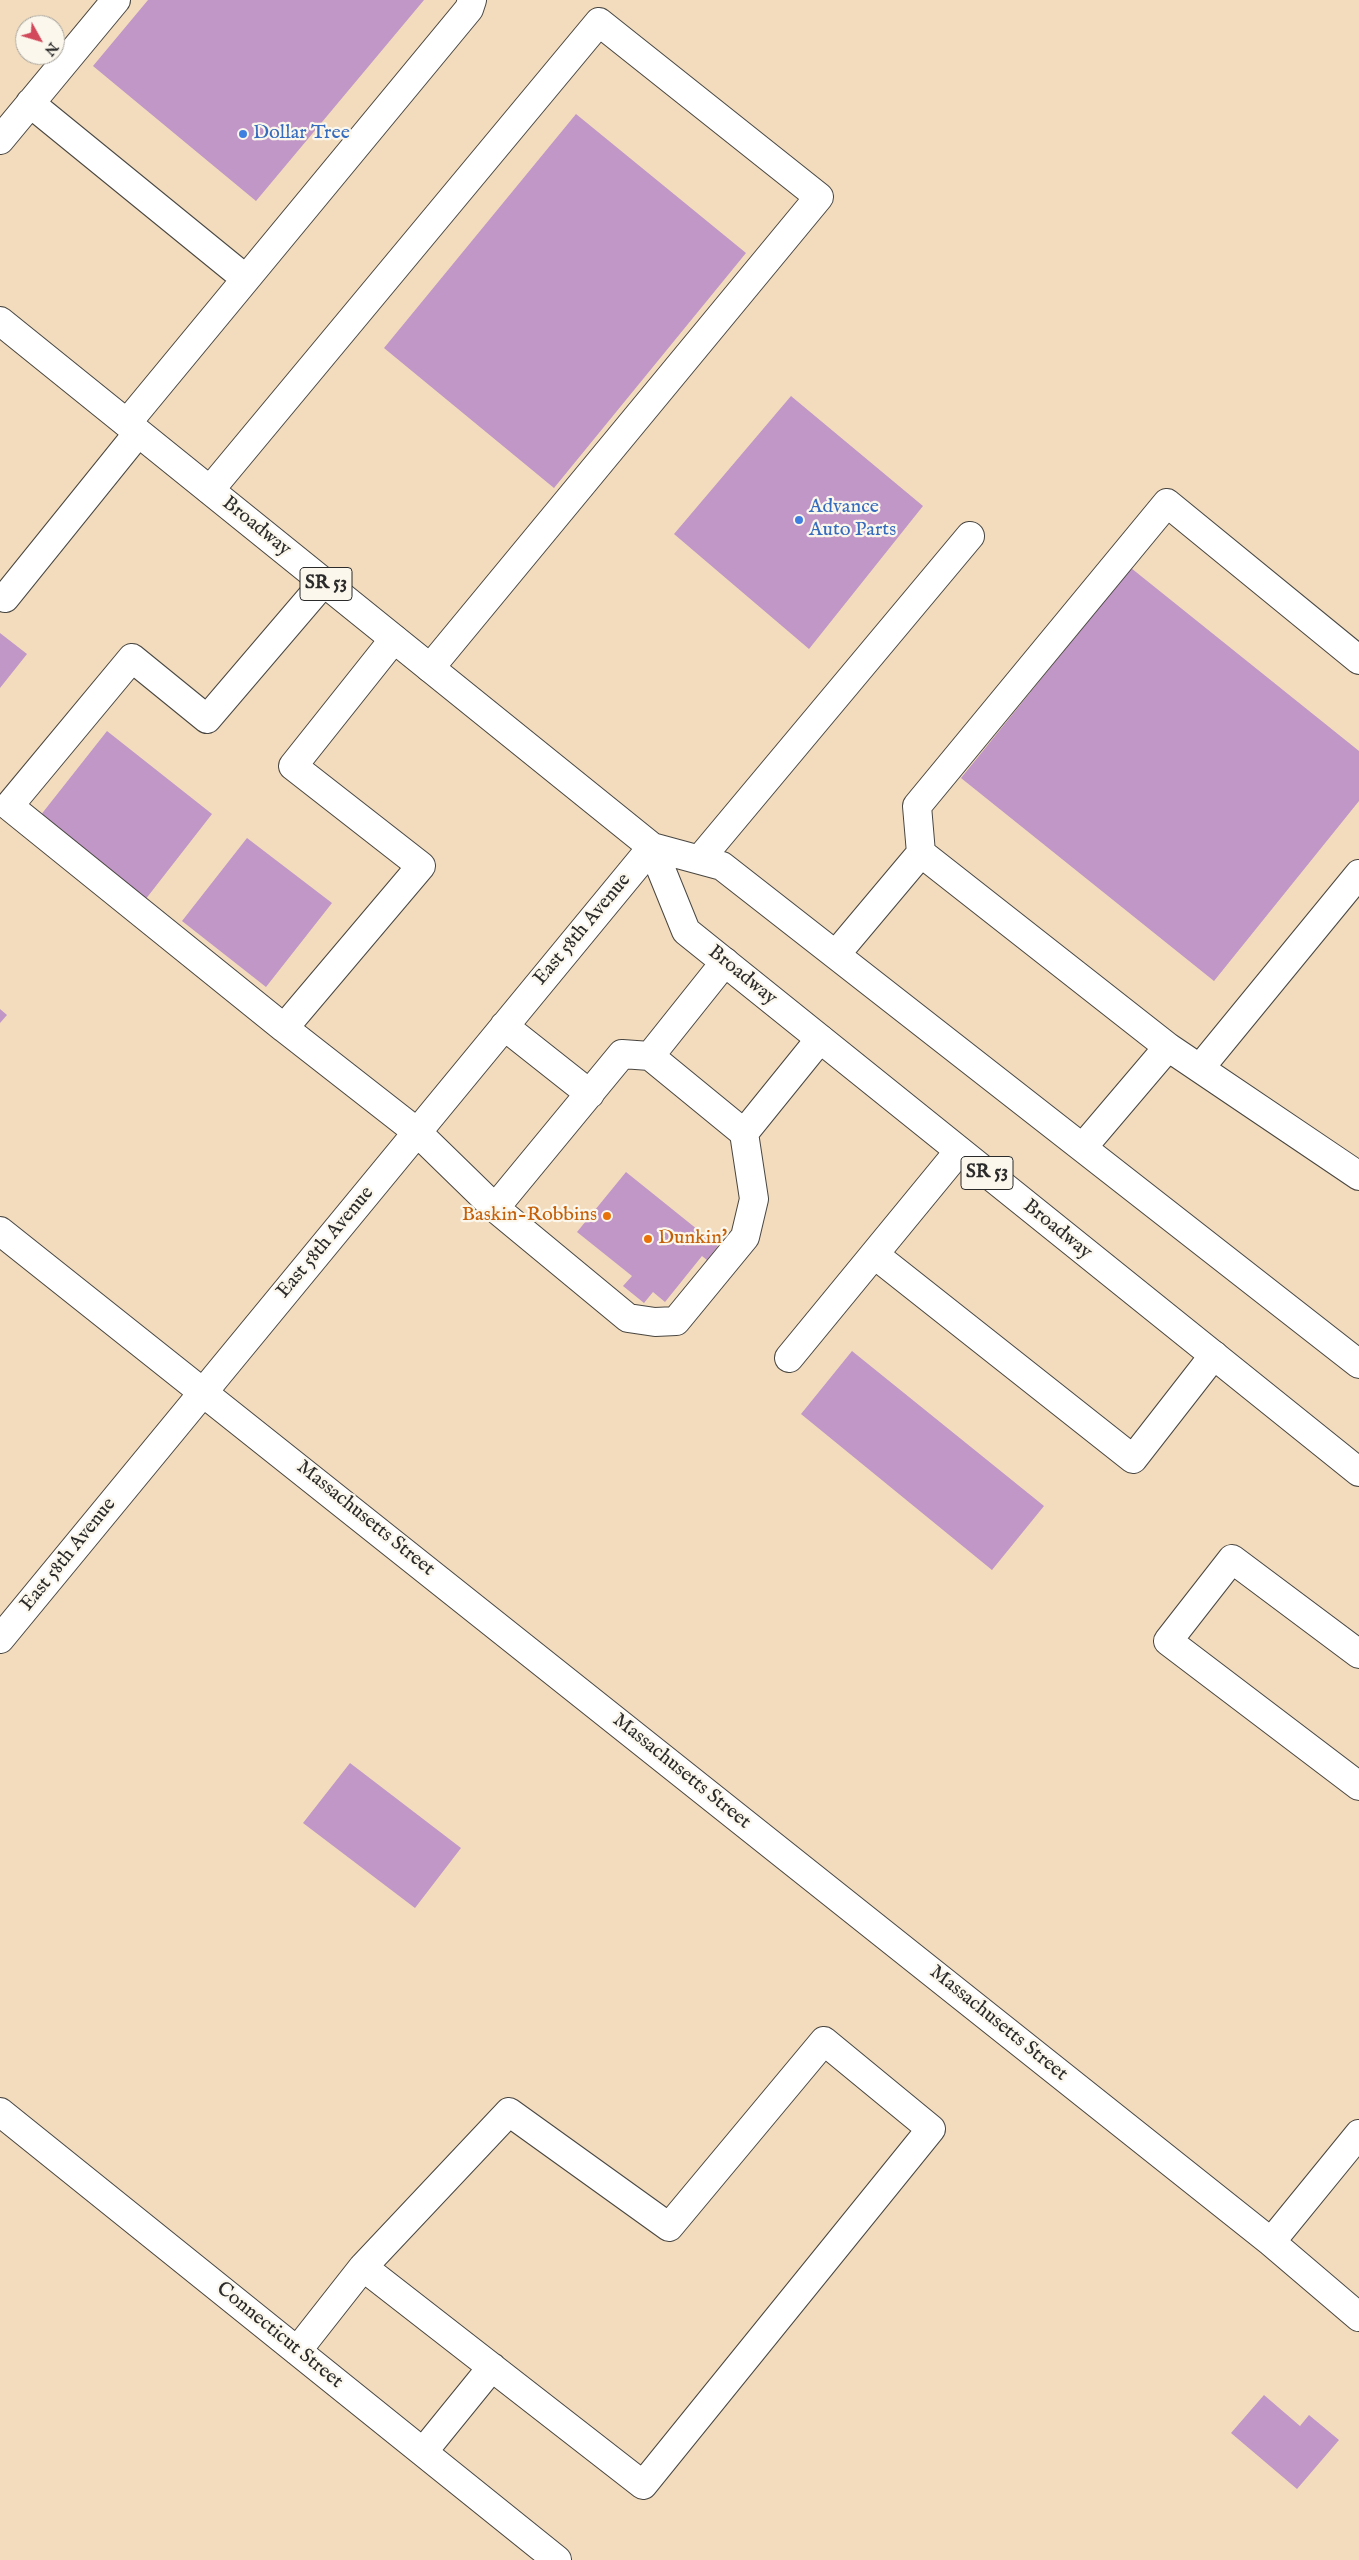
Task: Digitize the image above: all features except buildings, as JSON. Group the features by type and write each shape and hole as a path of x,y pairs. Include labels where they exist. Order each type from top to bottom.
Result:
{"street":[{"path":"0,140 116,0"},
{"path":"5,598 246,279 469,9 472,0"},
{"path":"210,490 599,22 819,197 430,668"},
{"path":"30,103 246,279"},
{"name":"Broadway","path":"0,321 652,847 722,866 837,953 1359,1364"},
{"path":"837,953 921,853 917,806 1167,504 1359,660"},
{"path":"700,859 970,536"},
{"path":"324,582 207,719 132,658 9,806 284,1028 417,1132 495,1208 628,1318 656,1322 676,1321 745,1237 754,1199 744,1133 650,1056 622,1054 495,1208"},
{"path":"284,1028 420,866 293,766 394,639"},
{"name":"Broadway","path":"652,847 686,931 1359,1472"},
{"name":"East 58th Avenue","path":"0,1639 652,847"},
{"path":"921,853 1168,1047 1356,1168"},
{"path":"1200,1068 1359,874"},
{"path":"650,1056 725,962"},
{"path":"504,1026 590,1094"},
{"path":"744,1133 820,1039"},
{"path":"1083,1147 1168,1047"},
{"path":"789,1358 960,1151"},
{"name":"Massachusetts Street","path":"0,1231 204,1391 1271,2242 1359,2317"},
{"path":"875,1255 1133,1459 1214,1355"},
{"path":"1359,1654 1232,1559 1168,1641 1359,1786"},
{"path":"297,2351 363,2267 509,2112 669,2227 824,2041 931,2129 643,2486 363,2267"},
{"name":"Connecticut Street","path":"0,2112 557,2560"},
{"path":"1271,2242 1359,2134"},
{"path":"423,2452 492,2367"}],"place":[{"name":"Dollar Tree","path":"243,134"},
{"name":"Advance Auto Parts","path":"799,520"},
{"name":"Baskin-Robbins","path":"607,1216"},
{"name":"Dunkin'","path":"648,1239"}]}
